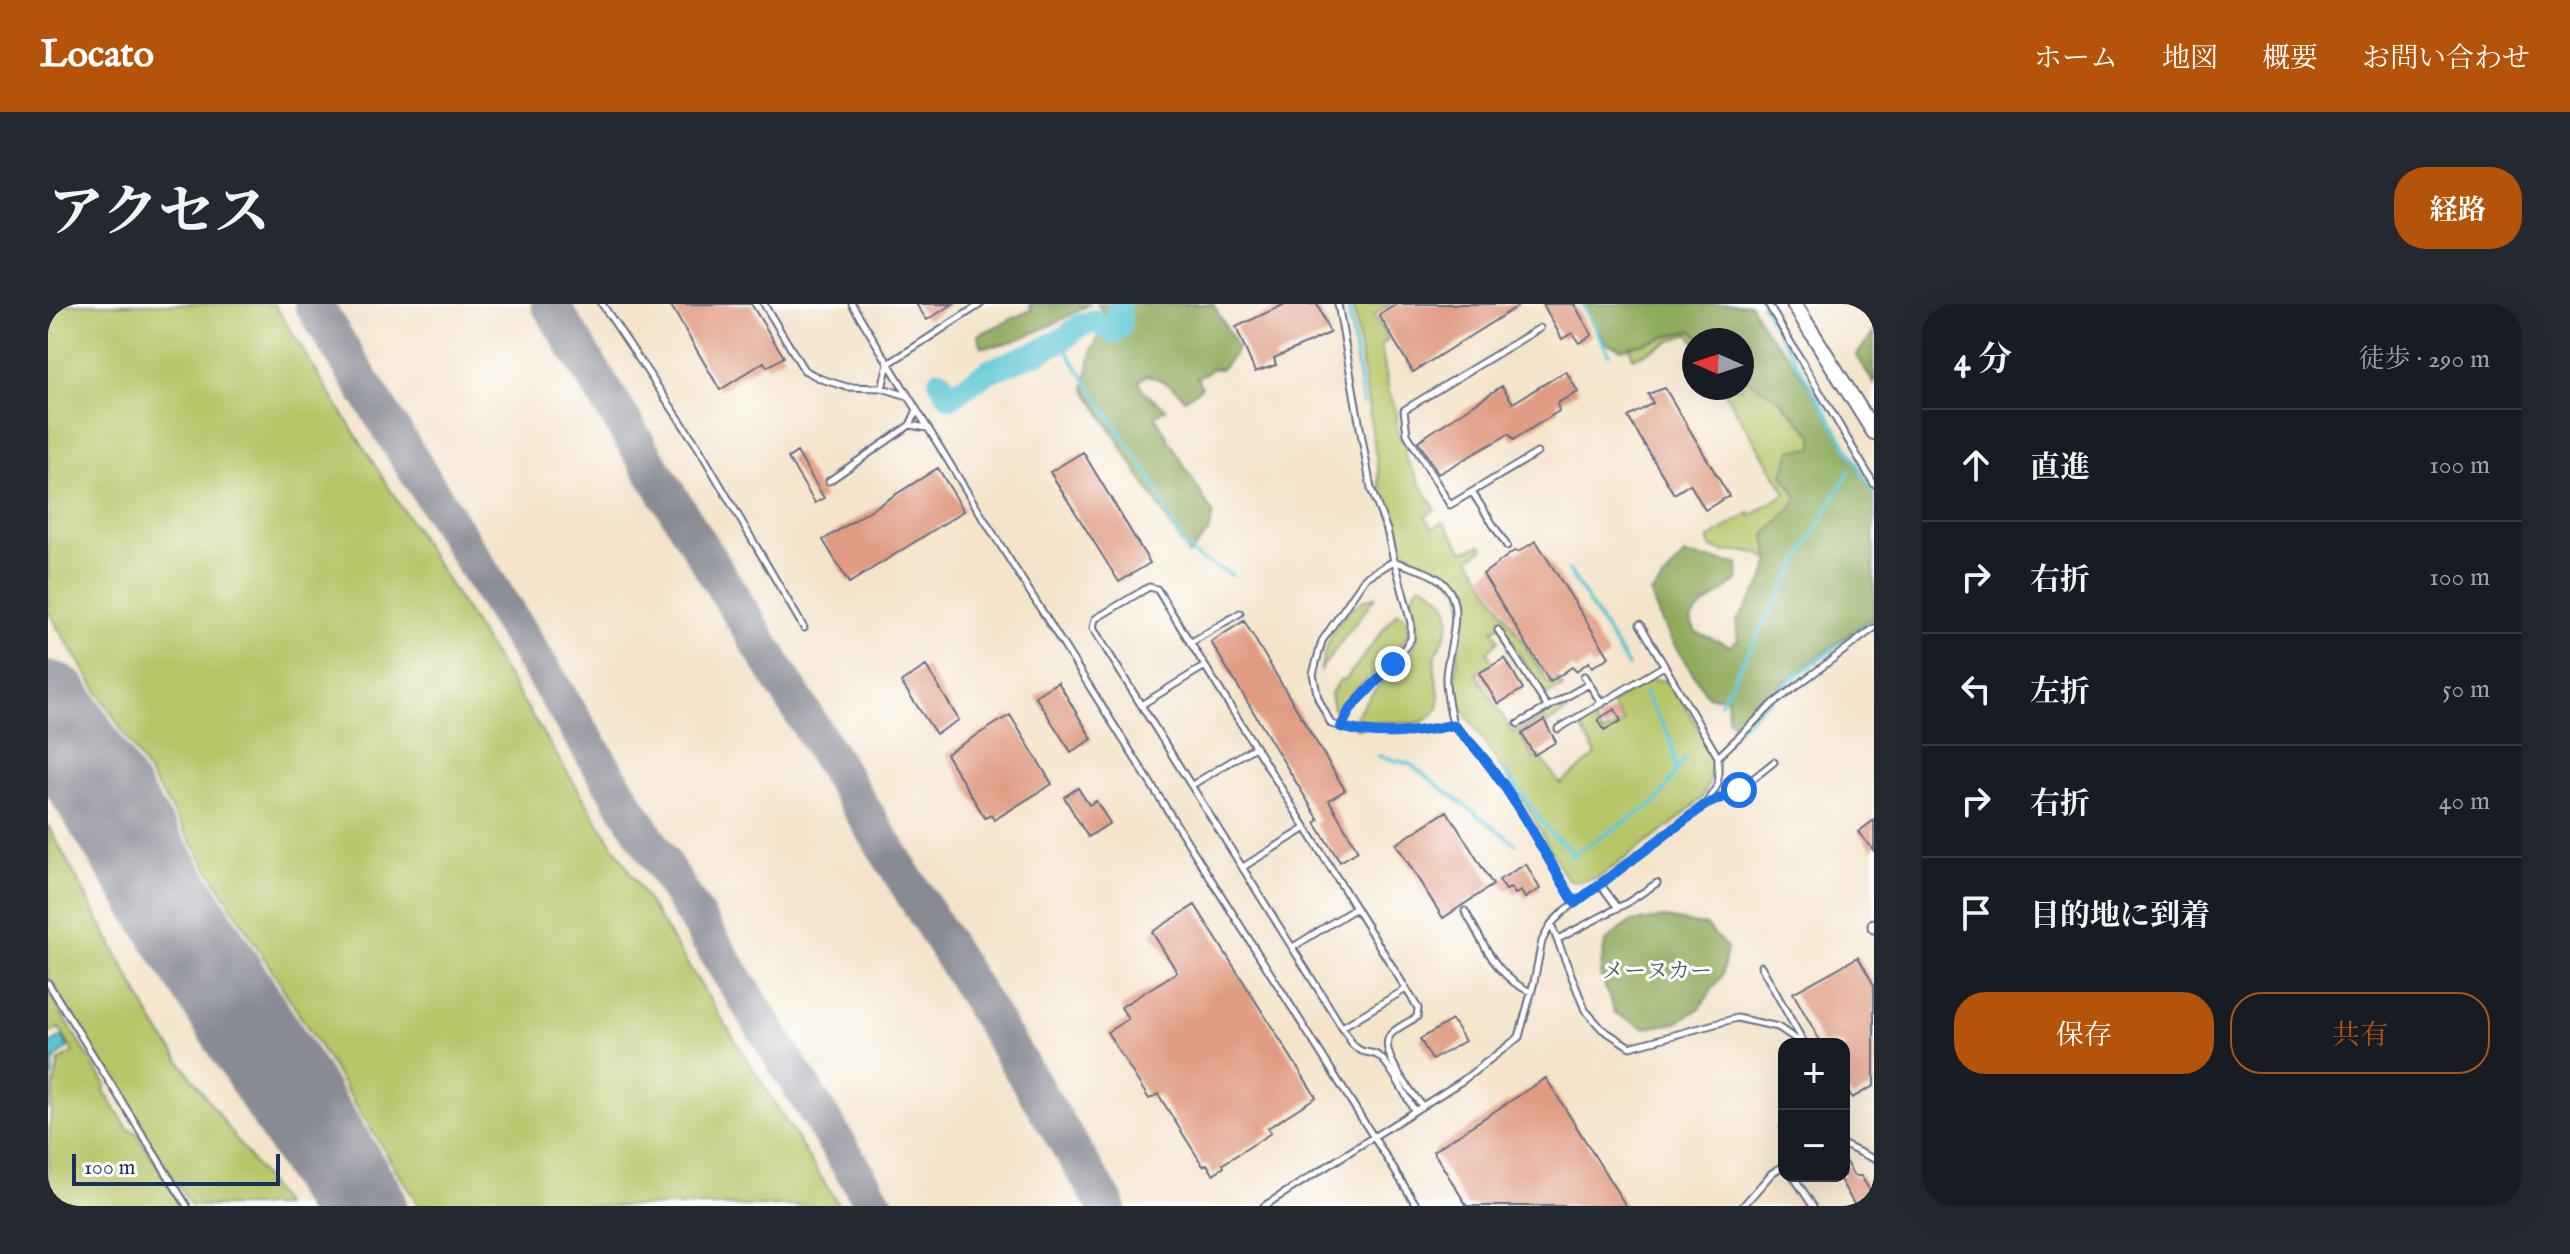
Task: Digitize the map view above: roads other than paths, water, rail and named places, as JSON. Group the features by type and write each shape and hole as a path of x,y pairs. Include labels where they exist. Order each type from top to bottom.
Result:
{"street":[{"path":"1794,304 1874,432"}],"lane":[{"path":"764,304 804,370 847,387 882,388 908,396"},
{"path":"852,304 1417,1206"},
{"path":"882,388 888,364 981,304"},
{"path":"1338,304 1371,489 1387,530 1411,623 1411,639 1398,658 1350,709 1341,727"},
{"path":"1768,304 1874,484"},
{"path":"605,305 698,447 804,628"},
{"path":"1537,453 1450,505 1407,434 1404,410 1540,328"},
{"path":"829,481 910,425 917,410"},
{"path":"910,425 928,428"},
{"path":"1472,492 1507,546"},
{"path":"1394,561 1435,577 1447,587 1454,602 1456,625 1446,676 1453,725 1474,745 1514,800 1575,903"},
{"path":"1394,561 1365,578 1322,641 1313,674 1318,698 1331,724 1359,732 1409,734 1453,725"},
{"path":"1414,1110 1384,1062 1377,1055 1362,1053 1342,1027 1093,628 1093,623 1153,586 1419,1013 1391,1033 1388,1053 1422,1106"},
{"path":"1190,643 1240,613"},
{"path":"1640,624 1718,757 1718,784 1705,805"},
{"path":"1718,757 1774,703 1874,628"},
{"path":"1498,630 1548,708"},
{"path":"1141,705 1205,666"},
{"path":"1558,729 1664,666"},
{"path":"1584,676 1602,704"},
{"path":"1518,724 1589,684"},
{"path":"1192,785 1255,747"},
{"path":"1264,1206 1462,1081 1519,1037 1542,941 1551,924 1705,805 1739,790 1774,762"},
{"path":"1243,867 1306,828"},
{"path":"1558,939 1618,908 1657,883"},
{"path":"1601,885 1618,908"},
{"path":"1293,947 1356,908"},
{"path":"1465,911 1505,976 1532,992"},
{"path":"1551,924 1585,1010 1602,1029 1630,1047 1737,1018 1778,1027 1795,1038"},
{"path":"1761,966 1801,1038"},
{"path":"48,983 187,1206"},
{"path":"1342,1027 1406,989"},
{"path":"1850,1148 1874,1159"},
{"path":"1743,1206 1778,1169"},
{"path":"1797,1182 1813,1206"}],"water":[{"path":"62,1037 68,1047 54,1060 48,1110 48,1045"}],"waterway":[{"path":"940,381 950,397 989,371 1040,351 1065,338 1079,326 1094,321 1114,332 1120,326 1119,304"},
{"path":"1348,304 1363,403"},
{"path":"1582,304 1609,354"},
{"path":"1762,304 1874,493"},
{"path":"1060,341 1154,483 1181,544 1202,560 1232,575"},
{"path":"1720,703 1849,471"},
{"path":"1569,570 1628,666"},
{"path":"1732,734 1794,677 1874,620"},
{"path":"1644,693 1671,739 1677,771"},
{"path":"1379,756 1410,764 1516,844"},
{"path":"1569,857 1658,801 1685,758"},
{"path":"1504,769 1550,832 1574,853"}],"park label":[{"name":"メーヌカー","path":"1657,972"}]}
